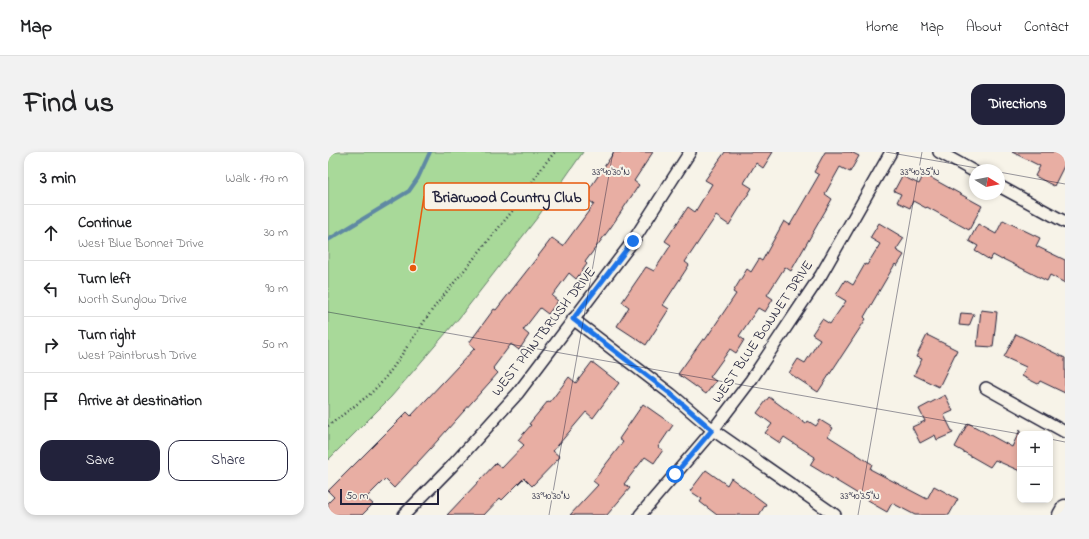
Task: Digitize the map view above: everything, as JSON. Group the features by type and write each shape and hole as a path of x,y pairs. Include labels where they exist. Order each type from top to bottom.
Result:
{"street":[{"name":"WEST PAINTBRUSH DRIVE","path":"404,515 452,466 518,394 633,241 690,152"},
{"name":"WEST BLUE BONNET DRIVE","path":"640,515 712,430 751,380 821,275 891,152"},
{"path":"939,152 969,169"},
{"path":"1005,189 1065,222"},
{"path":"573,319 671,394 712,430 836,515"},
{"path":"986,388 1065,432"},
{"path":"1061,515 1065,508"}],"path":[{"path":"328,426 369,395 381,383 432,310 514,209 543,166 555,152"}],"green space":[{"path":"328,152 583,152 537,218 459,318 391,397 328,460"}],"building":[{"path":"614,152 653,152 634,181 639,185 585,262 587,264 576,279 569,273 552,296 558,301 548,314 540,308 523,330 529,335 519,350 511,344 493,368 498,373 394,488 385,479 366,498 373,504 362,515 328,515 328,503 334,497 328,491 407,412 411,416 475,348 469,343 494,309 496,310 552,238 563,246 594,204 584,197"},
{"path":"725,152 773,152 763,168 756,163 744,183 752,188 729,225 716,216 685,262 689,265 663,305 669,309 646,345 617,326 629,307 622,302 646,267 654,271 671,245 665,241 688,207 695,212 712,184 705,180"},
{"path":"825,152 851,152 859,156 850,172 840,167 825,194 832,199 791,271 785,267 767,295 773,299 765,312 758,308 739,336 744,340 736,353 730,349 710,377 716,381 706,394 678,374 703,339 705,340 736,294 733,292 747,269 751,272 759,259 762,261 784,221 790,225 819,175 814,172"},
{"path":"1012,152 1065,152 1065,164 1054,186 1035,176 1040,166"},
{"path":"924,174 982,206 969,230 913,201 910,208 897,202 901,194 894,191 902,176 919,184"},
{"path":"1003,220 1040,238 1036,246 1065,260 1065,283 1050,275 1047,281 1003,259 1002,260 993,255 990,260 975,251 978,246 969,241 978,224 996,234"},
{"path":"879,223 904,238 896,250 904,255 897,266 895,264 864,317 866,319 818,392 789,373 798,359 805,363 820,339 812,334 822,319 830,324 846,301 836,295 845,280 853,285 865,264 867,265 880,244 870,238"},
{"path":"981,310 997,312 993,347 977,346"},
{"path":"961,313 974,314 969,326 959,325"},
{"path":"1016,334 1065,358 1065,393 1040,381 1038,384 1022,376 1026,367 1004,357"},
{"path":"927,335 957,350 939,387 914,375 922,359 916,357"},
{"path":"592,362 619,383 593,418 586,412 553,451 560,457 532,486 524,478 502,500 500,498 484,515 447,515 496,463 502,468 524,445 518,440 531,425 529,424 548,401 550,402 569,377 576,383"},
{"path":"945,395 953,411 944,415 953,433 937,440 935,435 920,443 912,427 925,421 919,409"},
{"path":"769,397 806,424 808,421 816,426 820,420 833,428 828,436 872,464 870,469 927,499 934,486 958,499 949,515 915,515 892,503 887,512 810,465 815,457 784,437 780,443 765,433 772,424 757,413"},
{"path":"643,404 673,425 658,447 663,450 654,463 645,457 624,484 630,488 607,515 570,515 598,485 593,481 623,442 619,439"},
{"path":"968,423 1012,447 1017,436 1017,470 995,460 990,467 955,447"},
{"path":"706,470 727,485 731,478 766,504 759,515 717,515 700,502 702,499 690,491"}],"waterway":[{"path":"328,240 409,191 418,178 430,152"}],"place":[{"name":"Briarwood Country Club","path":"413,268"}],"route":[{"path":"633,241 573,319 671,394 712,430 675,474"}]}
